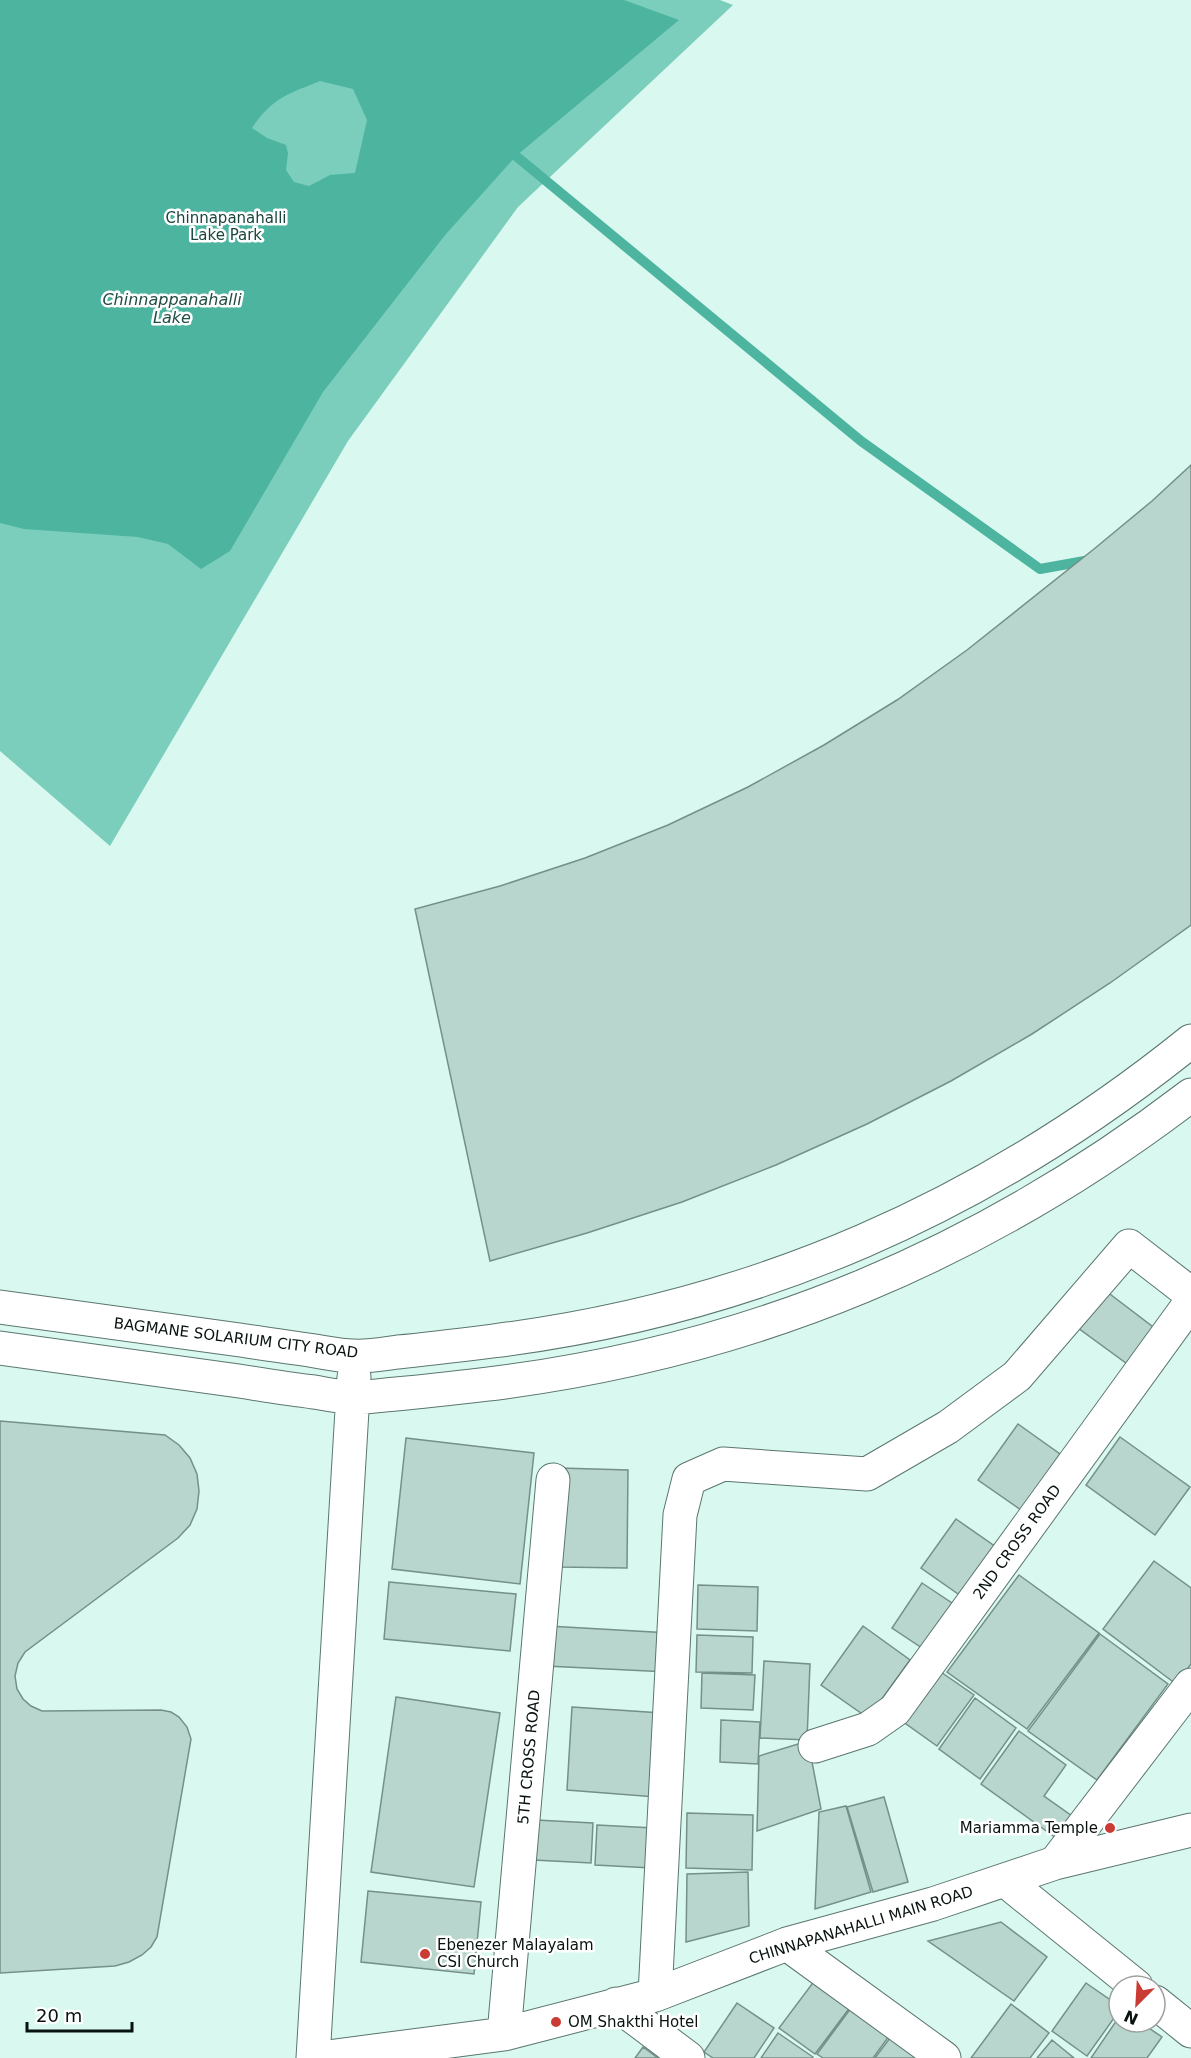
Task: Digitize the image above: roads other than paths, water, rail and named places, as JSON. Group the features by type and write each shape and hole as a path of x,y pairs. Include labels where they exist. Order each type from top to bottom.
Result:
{"street":[{"name":"BAGMANE SOLARIUM CITY ROAD","path":"0,1306 355,1356 469,1344 581,1328 651,1313 788,1272 920,1216 984,1183 1046,1146 1105,1106 1191,1041"},
{"path":"0,1348 352,1398 452,1389 589,1370 732,1335 802,1311 900,1271 1004,1220 1068,1182 1191,1095"},
{"path":"655,1995 680,1515 688,1479 723,1464 867,1474 948,1427 1017,1376 1129,1246 1191,1294"},
{"name":"2ND CROSS ROAD","path":"814,1746 868,1730 895,1710 1191,1302"},
{"path":"313,2058 355,1356"},
{"name":"5TH CROSS ROAD","path":"504,2034 553,1480"},
{"path":"1055,1863 1191,1685"},
{"name":"CHINNAPANAHALLI MAIN ROAD","path":"320,2058 410,2053 504,2034 655,1995 787,1944 933,1904 1055,1863 1185,1838"},
{"path":"1006,1881 1121,1974"},
{"path":"787,1944 944,2058"},
{"path":"616,2004 688,2058"},
{"path":"1167,2012 1191,2031"}],"water":[{"name":"Chinnappanahalli Lake","path":"0,0 624,0 679,20 516,156 446,234 323,392 230,551 201,569 168,544 138,537 24,529 0,523","holes":["320,81 353,89 367,120 355,173 330,175 309,186 294,182 286,170 288,153 286,145 267,138 252,128 274,103"]}],"waterway":[{"path":"516,156 861,441 1040,569 1090,560"}],"place":[{"name":"Mariamma Temple","path":"1110,1828"},
{"name":"Ebenezer Malayalam CSI Church","path":"425,1954"},
{"name":"OM Shakthi Hotel","path":"556,2022"}],"park label":[{"name":"Chinnapanahalli Lake Park","path":"226,226"}]}
